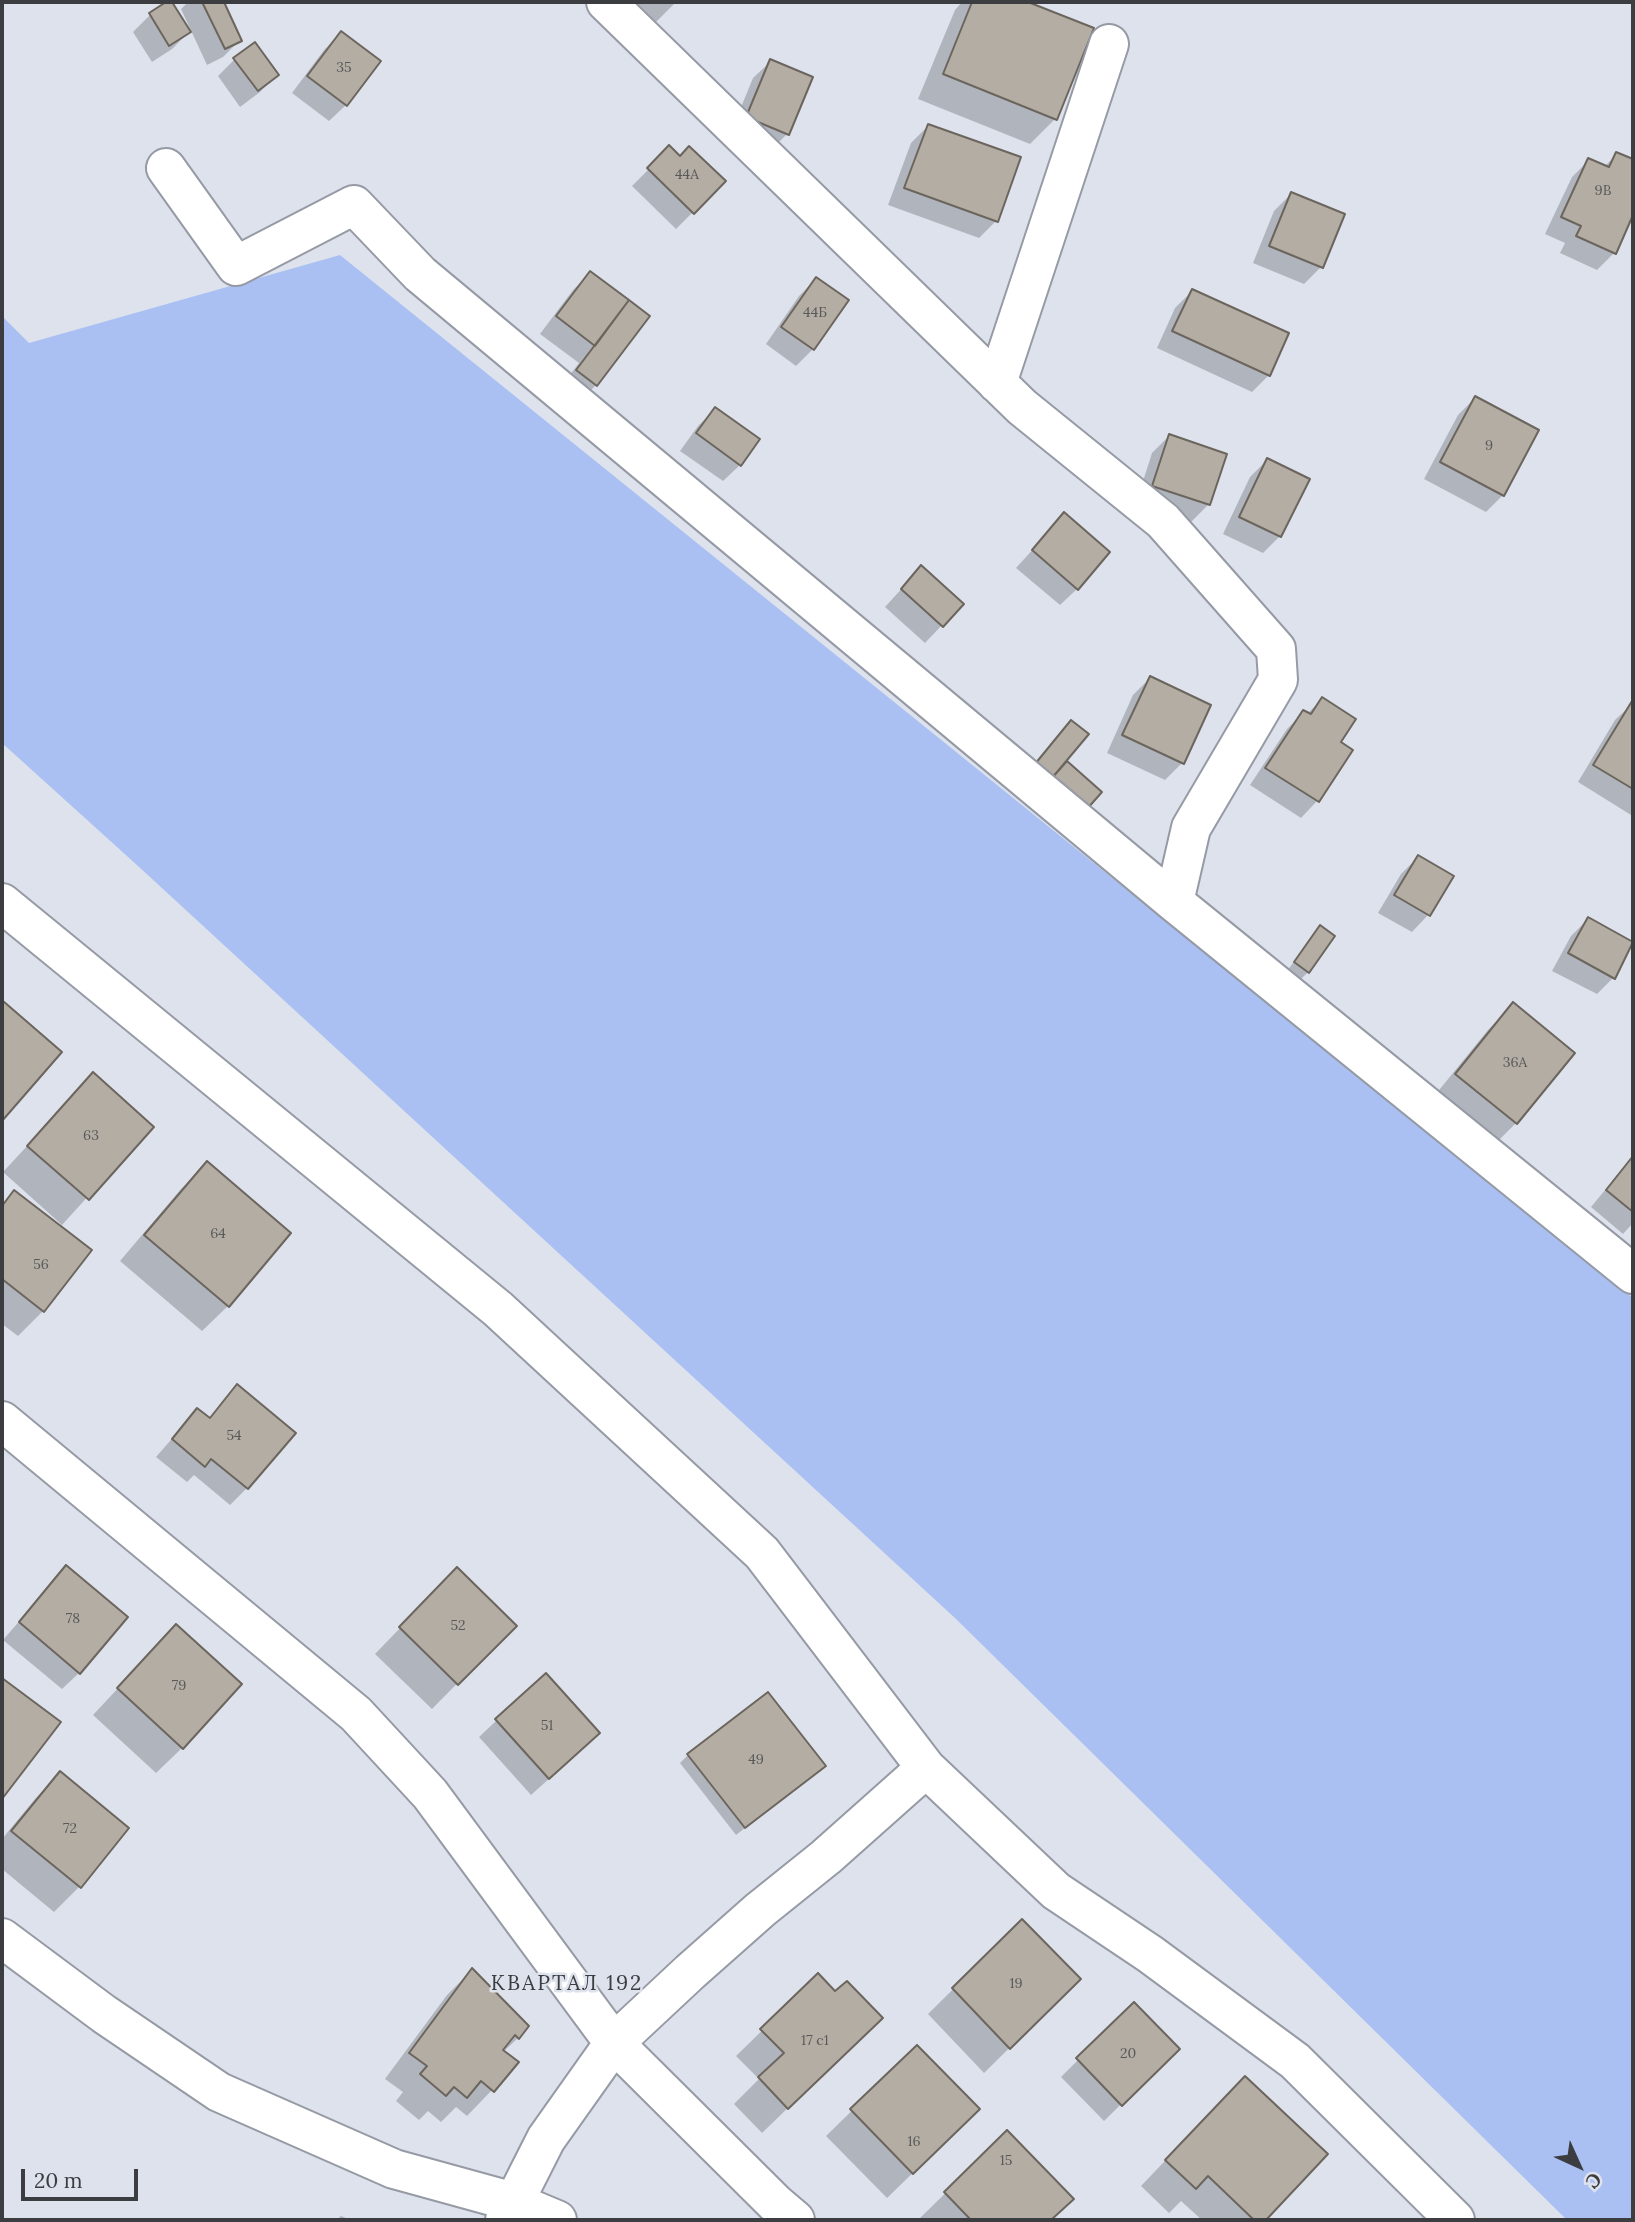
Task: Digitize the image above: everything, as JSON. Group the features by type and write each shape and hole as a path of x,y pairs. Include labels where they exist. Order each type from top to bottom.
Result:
{"street":[{"path":"606,2 1022,407 1163,521 1276,649 1278,680 1191,828 1174,902"},
{"path":"997,383 1109,44"},
{"path":"166,168 236,266 354,205 420,274 1174,902 1633,1274"},
{"path":"2,903 498,1308 762,1553 926,1768 1056,1891 1150,1954 1295,2061 1455,2220"},
{"path":"2,1421 356,1714 430,1794 614,2043 795,2220"},
{"path":"509,2211 546,2139 614,2043 710,1954 826,1857 926,1768"},
{"path":"2,1938 104,2014 219,2092 394,2169 509,2211 557,2220"}],"shaded area":[{"path":"340,255 1633,1298 1633,2220 1567,2220 955,1618 2,743 2,316 29,343"}],"building":[{"path":"166,2 172,2 191,32 169,46 149,13"},
{"path":"202,2 224,2 242,41 225,49"},
{"path":"972,2 1028,2 1094,28 1057,120 943,74"},
{"path":"341,31 381,61 347,106 307,76"},
{"path":"255,42 279,75 258,91 233,58"},
{"path":"770,59 813,77 789,135 746,117"},
{"path":"928,124 1021,157 998,222 904,188"},
{"path":"669,145 680,156 689,146 726,181 694,214 647,168"},
{"path":"1616,152 1633,159 1633,215 1616,254 1576,236 1581,226 1561,217 1588,158 1609,167"},
{"path":"1291,192 1345,214 1323,268 1269,246"},
{"path":"590,271 629,300 595,346 556,316"},
{"path":"816,277 849,300 814,350 781,327"},
{"path":"1192,289 1289,333 1270,376 1172,331"},
{"path":"629,300 650,316 597,386 576,370"},
{"path":"1475,396 1539,430 1504,496 1440,462"},
{"path":"715,407 760,439 741,466 696,433"},
{"path":"1169,434 1227,454 1210,505 1152,486"},
{"path":"1267,458 1310,479 1281,537 1239,517"},
{"path":"1064,512 1110,552 1078,590 1032,550"},
{"path":"921,565 964,604 943,627 901,589"},
{"path":"1150,676 1211,705 1184,764 1122,735"},
{"path":"1322,697 1356,719 1341,742 1353,750 1319,802 1265,768 1303,710 1311,714"},
{"path":"1633,702 1633,789 1593,765"},
{"path":"1071,720 1089,734 1052,778 1035,764"},
{"path":"1067,761 1102,792 1087,809 1052,778"},
{"path":"1418,855 1454,876 1430,916 1394,895"},
{"path":"1588,917 1633,942 1615,979 1568,953"},
{"path":"1320,925 1335,936 1309,973 1294,962"},
{"path":"2,1002 62,1052 2,1121"},
{"path":"1513,1002 1575,1053 1517,1124 1455,1074"},
{"path":"93,1072 154,1127 89,1200 27,1146"},
{"path":"1633,1156 1633,1212 1606,1190"},
{"path":"207,1161 291,1233 229,1307 144,1235"},
{"path":"14,1190 92,1250 44,1312 2,1279 2,1206"},
{"path":"237,1384 296,1433 248,1489 211,1459 205,1467 172,1439 197,1408 210,1418"},
{"path":"66,1565 128,1617 80,1674 19,1622"},
{"path":"457,1567 517,1626 458,1685 399,1627"},
{"path":"176,1624 242,1684 183,1749 117,1688"},
{"path":"546,1673 600,1733 549,1779 495,1719"},
{"path":"2,1678 61,1722 2,1799"},
{"path":"768,1692 826,1766 745,1828 687,1754"},
{"path":"60,1771 129,1828 81,1888 11,1831"},
{"path":"1022,1919 1081,1979 1010,2049 952,1988"},
{"path":"472,1968 529,2026 519,2039 515,2035 503,2050 519,2062 494,2092 481,2081 467,2098 454,2087 446,2096 420,2074 427,2066 409,2053"},
{"path":"818,1973 835,1991 847,1981 883,2018 788,2109 758,2077 784,2053 760,2029"},
{"path":"1134,2002 1180,2049 1122,2106 1076,2058"},
{"path":"917,2045 980,2109 913,2174 850,2109"},
{"path":"1245,2076 1328,2154 1266,2220 1254,2220 1208,2176 1196,2189 1165,2160"},
{"path":"1007,2130 1074,2199 1051,2220 971,2220 944,2192"}],"district":[{"name":"КВАРТАЛ 192","path":"567,1984"}]}
